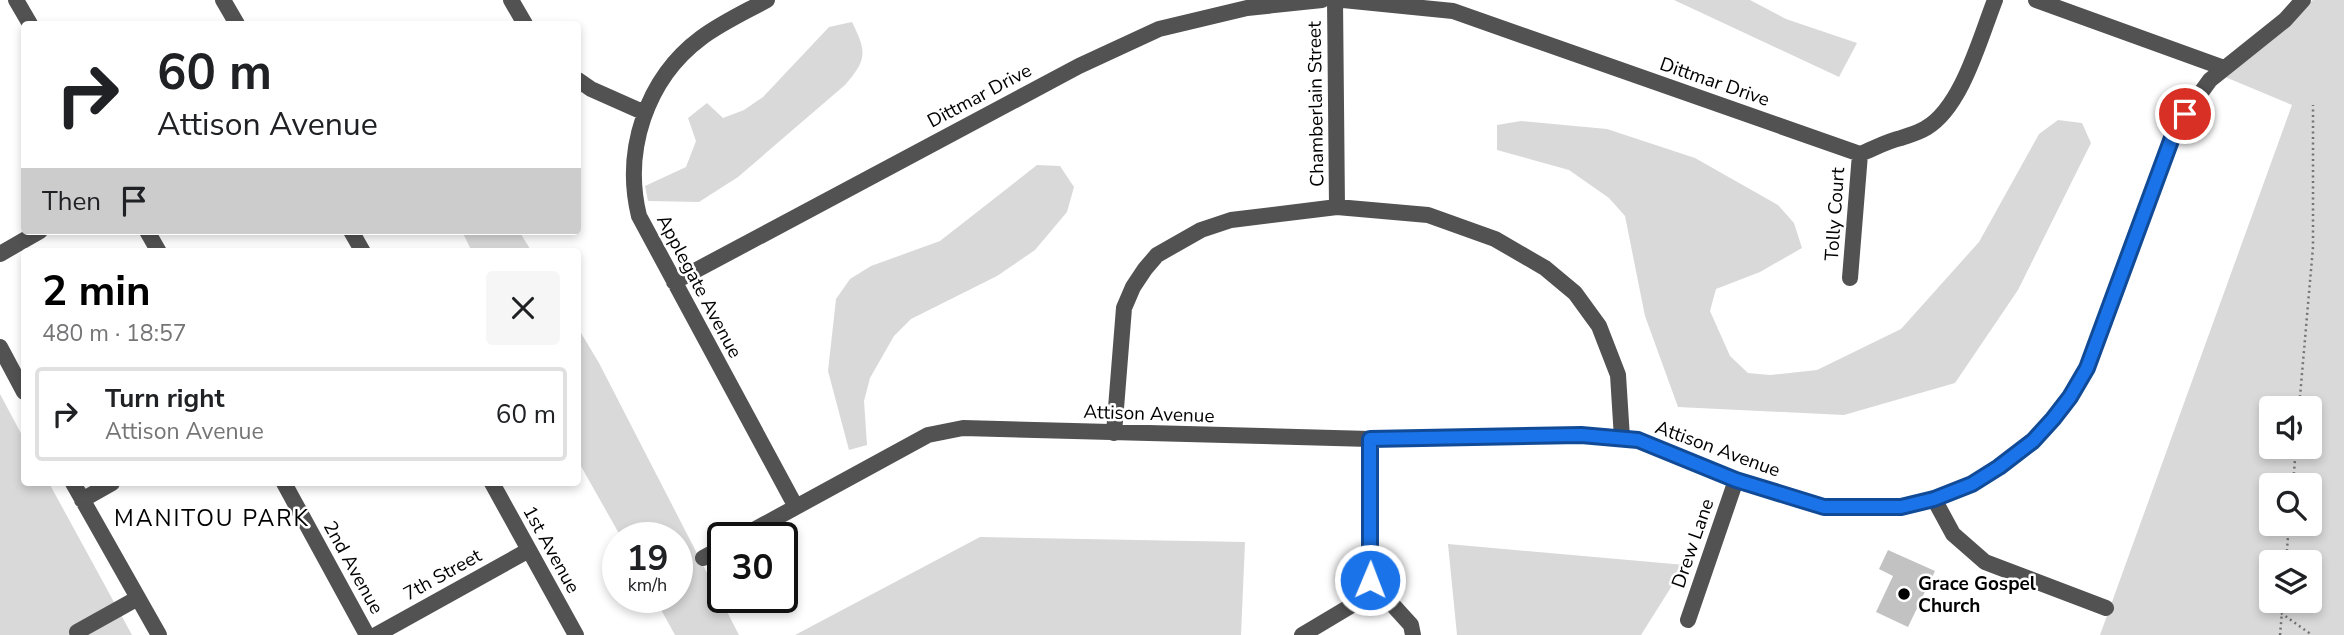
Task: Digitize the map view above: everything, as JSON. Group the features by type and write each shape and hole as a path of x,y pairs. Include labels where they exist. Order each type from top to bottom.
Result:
{"street":[{"path":"16,0 28,21"},
{"path":"223,0 235,21"},
{"path":"511,0 523,21"},
{"name":"Applegate Avenue","path":"767,0 702,37 683,53 658,85 635,146 634,192 639,216 796,507"},
{"name":"Dittmar Drive","path":"674,282 1079,66 1159,29 1247,8 1322,0"},
{"name":"Chamberlain Street","path":"1335,0 1337,207"},
{"name":"Dittmar Drive","path":"1343,0 1453,11 1860,154"},
{"path":"1860,154 1901,137 1910,136 1941,117 1959,92 1995,0"},
{"path":"2036,0 2224,68"},
{"name":"Attison Avenue","path":"768,522 928,435 946,429 963,428 1370,439 1581,435 1638,440 1736,480 1824,507 1901,507 1934,499 1972,484 1999,467 2033,441 2070,397 2087,368 2176,127 2193,102 2224,68 2285,20 2303,0"},
{"path":"581,82 645,114"},
{"name":"Tolly Court","path":"1850,278 1860,154"},
{"path":"1114,433 1124,307 1144,269 1157,255 1201,230 1231,220 1337,207 1428,215 1495,239 1545,268 1575,293 1599,326 1618,374 1622,438"},
{"path":"0,254 33,235"},
{"path":"0,347 21,387"},
{"path":"1302,635 1354,604 1370,580 1370,439"},
{"name":"Drew Lane","path":"1688,620 1736,480"},
{"path":"75,486 159,635"},
{"path":"82,500 107,486"},
{"name":"2nd Avenue","path":"286,486 367,635"},
{"name":"1st Avenue","path":"494,486 576,635"},
{"path":"1934,499 1952,534 1985,562 2106,608"},
{"name":"7th Street","path":"376,635 529,550"},
{"path":"703,558 707,556"},
{"path":"1370,580 1411,625 1413,635"},
{"path":"77,632 138,598"}],"path":[{"path":"2300,396 2313,247 2314,105"},
{"path":"2280,635 2281,613"},
{"path":"2282,613 2312,635"}],"shaded area":[{"path":"1674,0 1750,0 1786,19 1857,43 1839,77"},
{"path":"2313,0 2344,0 2344,635 2100,635 2292,105 2218,74"},
{"path":"852,22 860,41 862,55 861,62 845,85 738,177 699,202 648,201 645,186 686,167 696,141 688,118 707,103 723,118 744,110 763,97 829,27"},
{"path":"2058,120 2082,123 2091,143 2018,290 1955,383 1844,415 1678,407 1645,316 1625,216 1609,198 1569,170 1497,150 1497,125 1521,121 1607,129 1695,158 1778,205 1794,223 1802,248 1760,272 1716,289 1710,311 1730,356 1748,373 1770,375 1817,370 1901,329 1979,242 2039,134"},
{"path":"1037,165 1060,166 1074,187 1067,212 1035,250 997,276 911,319 894,336 870,378 864,401 867,445 849,450 828,371 836,299 850,279 871,266 940,241"},
{"path":"464,235 521,235 530,248 470,248"},
{"path":"581,333 681,522 613,522 581,466"},
{"path":"0,394 21,433 21,486 51,486 132,635 0,635"},
{"path":"980,537 1245,542 1241,635 795,635"},
{"path":"1448,544 1685,565 1641,635 1457,635"},
{"path":"693,546 707,573 707,613 728,613 739,635 675,635 663,613 693,613"}],"building":[{"name":"Grace Gospel Church","path":"1888,550 1935,571 1908,627 1876,612 1893,576 1879,569"}],"place":[{"name":"Grace Gospel Church","path":"1904,594"}],"district":[{"name":"MANITOU PARK","path":"212,518"}],"route":[{"path":"1370,580 1370,439 1581,435 1638,440 1736,480 1824,507 1901,507 1934,499 1972,484 2033,441 2070,397 2087,368 2176,127 2185,114"}]}
